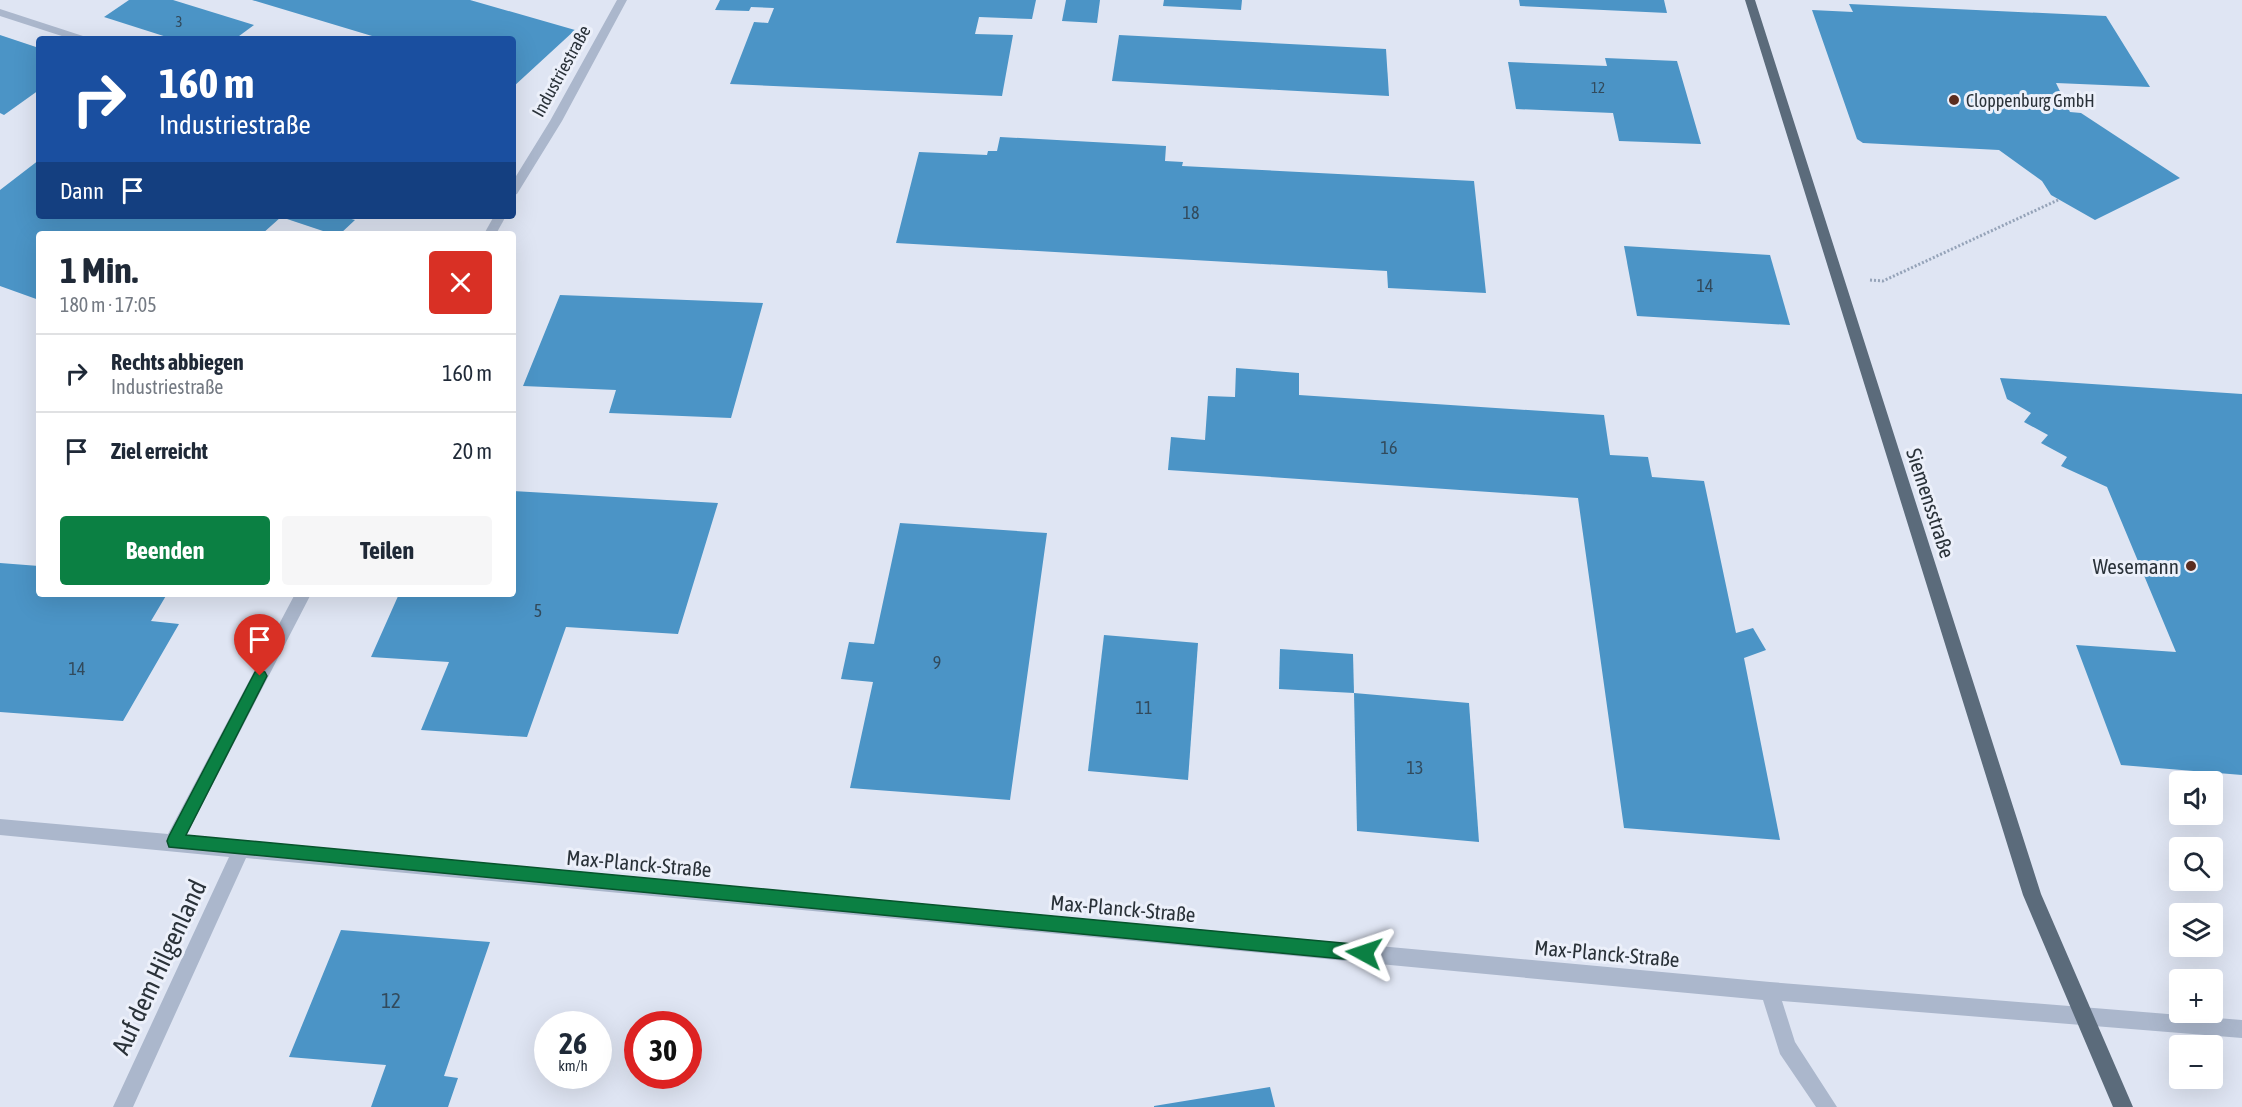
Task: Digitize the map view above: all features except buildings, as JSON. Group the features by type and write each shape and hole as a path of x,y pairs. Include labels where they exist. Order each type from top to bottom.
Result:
{"main road":[{"name":"Siemensstraße","path":"1750,0 2032,895 2123,1107"}],"street":[{"name":"Industriestraße","path":"516,183 556,121 622,0"},
{"path":"0,12 73,36"},
{"path":"174,841 301,597"},
{"name":"Max-Planck-Straße","path":"0,827 174,841 1770,991 2242,1029"},
{"name":"Auf dem Hilgenland","path":"123,1107 242,848"},
{"path":"1770,991 1787,1047 1827,1107"}],"path":[{"path":"1838,277 1883,281 2058,200"}],"place":[{"name":"Cloppenburg GmbH","path":"1954,100"},
{"name":"Wesemann","path":"2191,566"}],"route":[{"path":"260,676 174,841 1364,953"}]}
